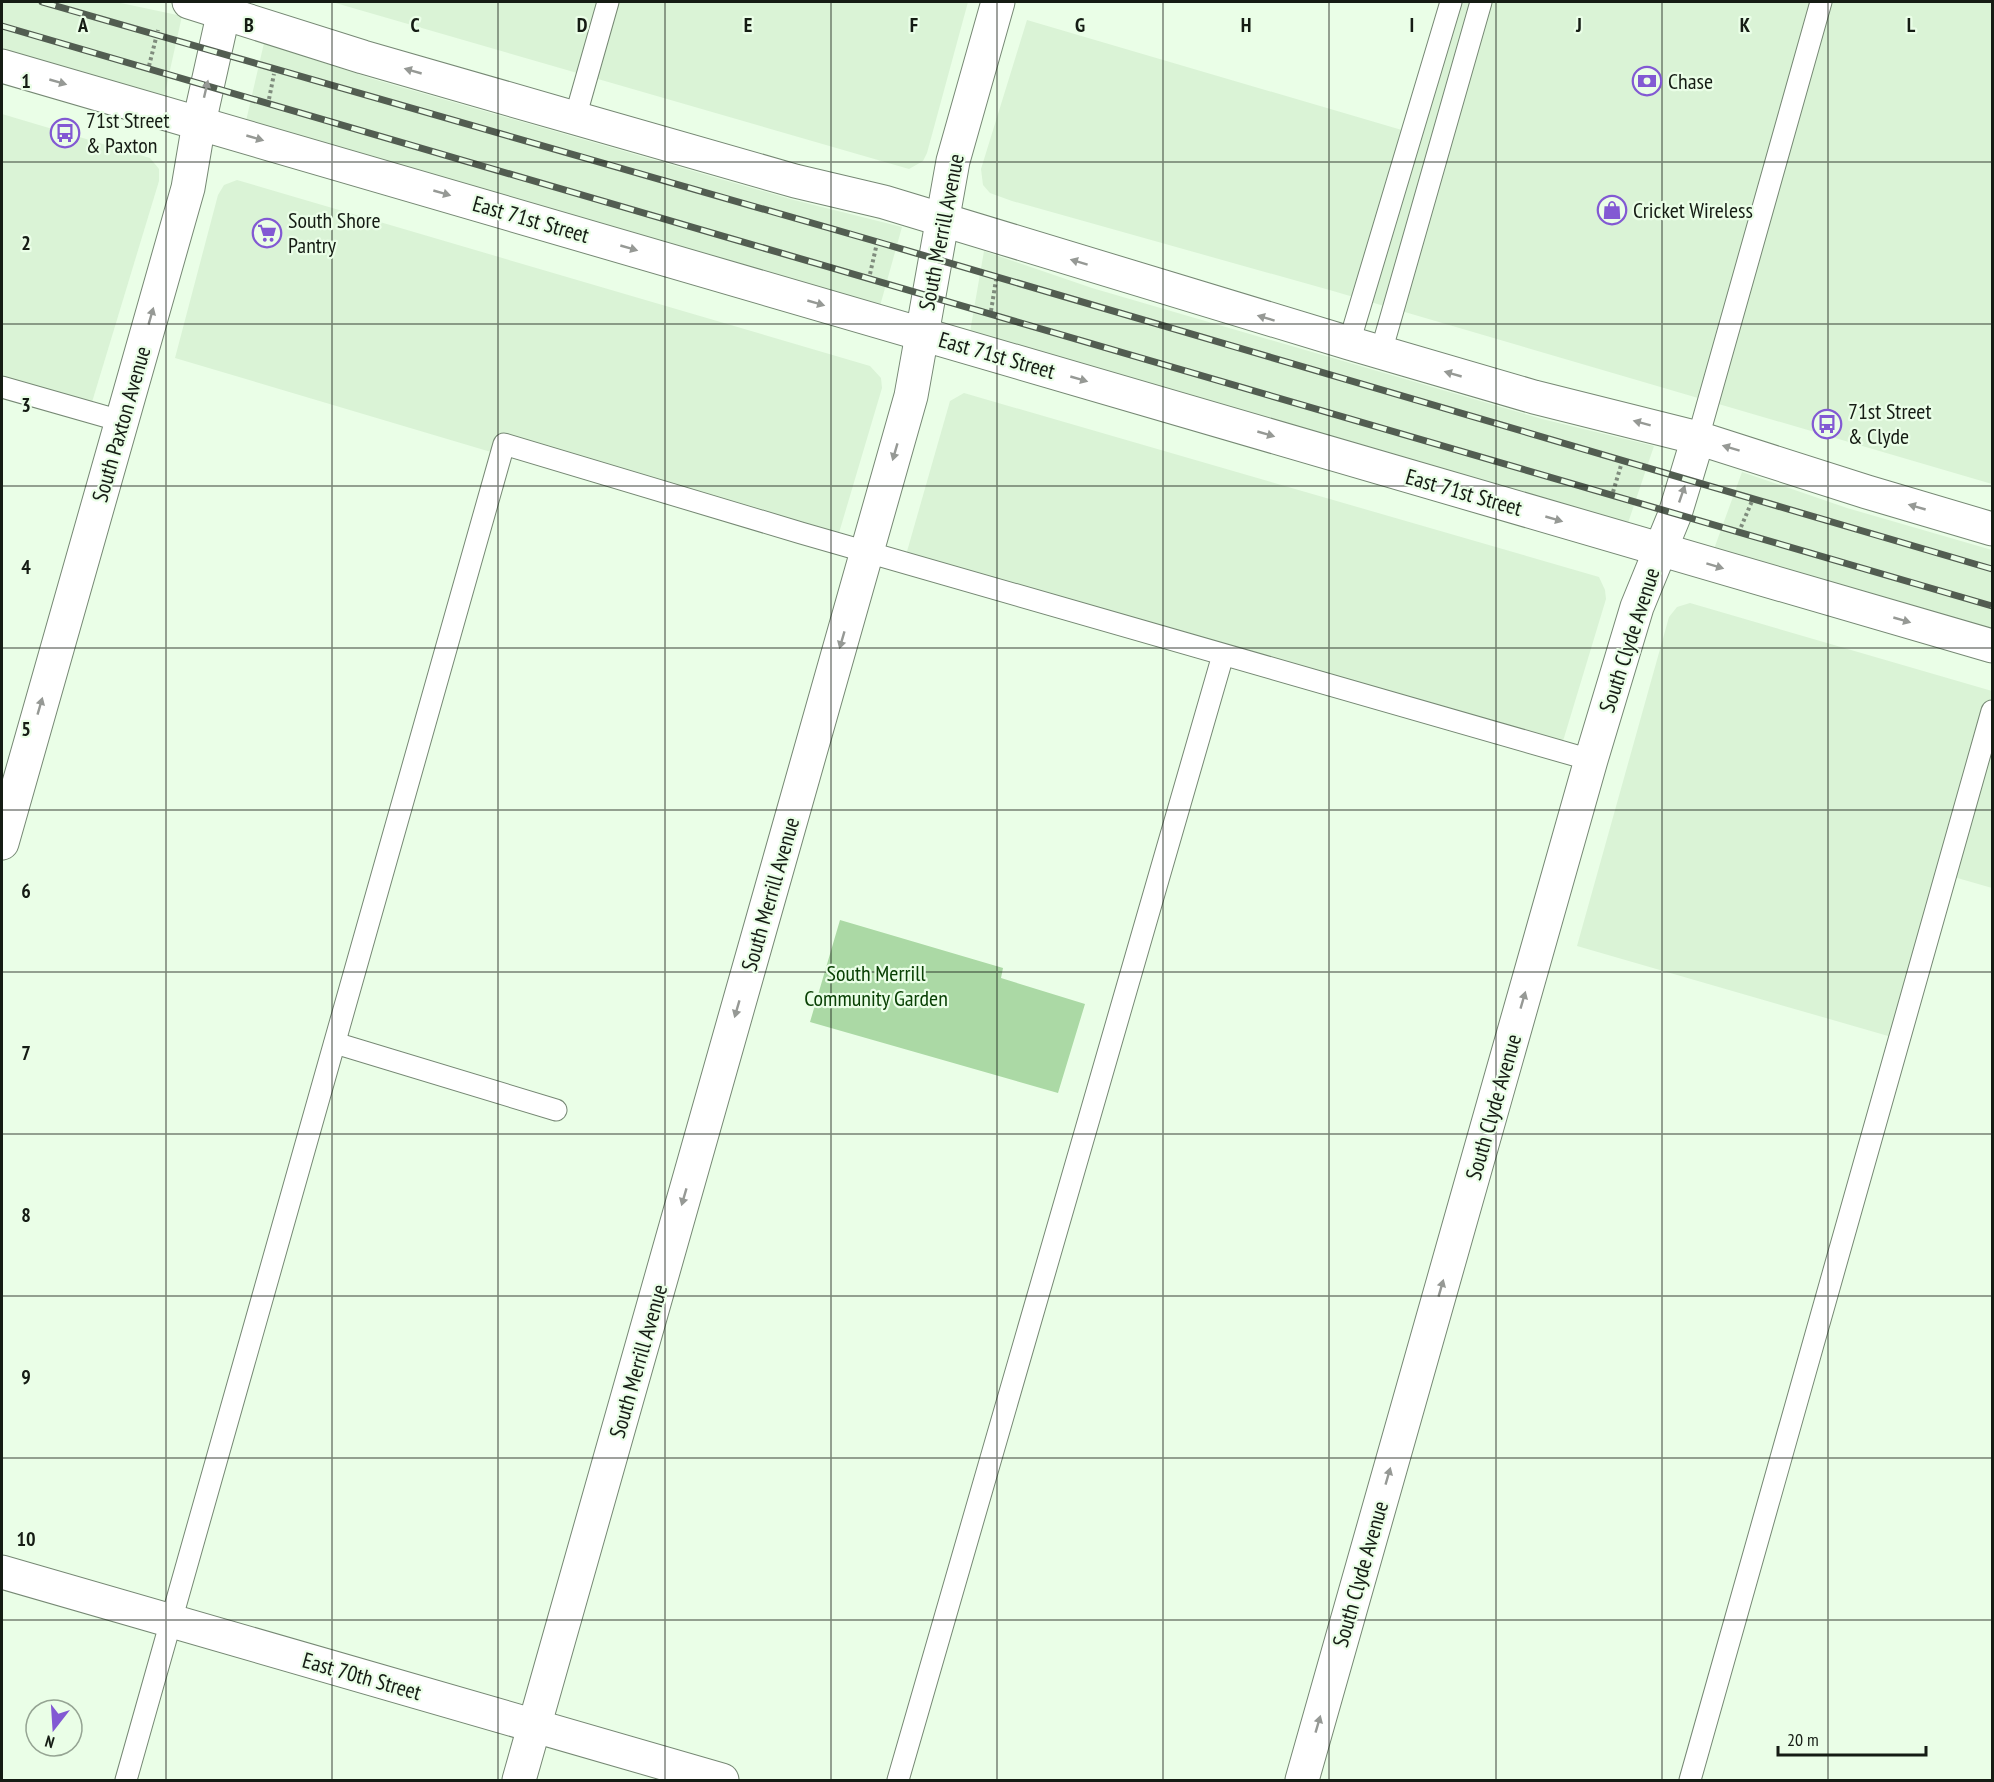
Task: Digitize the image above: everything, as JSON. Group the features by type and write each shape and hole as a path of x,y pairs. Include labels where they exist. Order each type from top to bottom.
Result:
{"street":[{"path":"189,2 225,6 363,57 795,181 884,202 1349,344 1534,397 1698,438 1992,529"},
{"name":"South Merrill Avenue","path":"519,1780 911,396 953,161 998,2"},
{"name":"South Paxton Avenue","path":"2,843 9,787 122,421 188,188 199,123 225,6"},
{"name":"East 71st Street","path":"2,66 1992,646"},
{"name":"South Clyde Avenue","path":"1302,1780 1592,759 1637,607 1675,514 1698,438"},
{"name":"East 70th Street","path":"2,1572 723,1780"}],"lane":[{"path":"575,118 608,2"},
{"path":"1349,344 1451,2"},
{"path":"1381,352 1481,2"},
{"path":"1698,438 1736,294 1821,2"},
{"path":"2,387 122,421"},
{"path":"126,1780 504,444 867,552 1592,759"},
{"path":"898,1780 1223,655"},
{"path":"1689,1780 1992,711"},
{"path":"335,1043 556,1110"}],"path":[{"path":"149,69 159,27"},
{"path":"268,103 275,69"},
{"path":"869,277 880,232"},
{"path":"989,320 996,278"},
{"path":"1612,495 1626,450"},
{"path":"1739,532 1752,500"}],"shaded area":[{"path":"2,2 116,2 182,16 164,97 2,50"},
{"path":"332,2 968,2 927,153 923,161 909,169"},
{"path":"1451,2 1992,2 1992,484 1333,291 1012,201 990,193 983,185 981,169 1027,20 1412,133"},
{"path":"264,43 373,79 794,200 902,227 880,306 246,121"},
{"path":"2,114 150,158 159,169 159,181 89,412 2,387"},
{"path":"237,180 870,366 881,378 882,388 836,543 504,444 501,455 175,358 218,195 224,185"},
{"path":"984,251 1092,288 1542,419 1654,446 1628,523 970,332"},
{"path":"964,393 1599,577 1606,599 1560,751 904,562 950,401"},
{"path":"1742,472 1847,508 1992,550 1992,629 1714,549"},
{"path":"1690,603 1992,691 1992,888 1947,875 1902,1040 1577,946 1669,617 1677,607"}],"green space":[{"name":"South Merrill Community Garden","path":"840,920 1003,968 1001,978 1085,1004 1058,1093 810,1022"}],"railway":[{"path":"42,2 878,242 1992,569"},
{"path":"2,26 1992,606"}],"place":[{"name":"Chase","path":"1647,81"},
{"name":"71st Street & Paxton","path":"65,133"},
{"name":"Cricket Wireless","path":"1612,210"},
{"name":"South Shore Pantry","path":"267,233"},
{"name":"71st Street & Clyde","path":"1827,424"}]}
